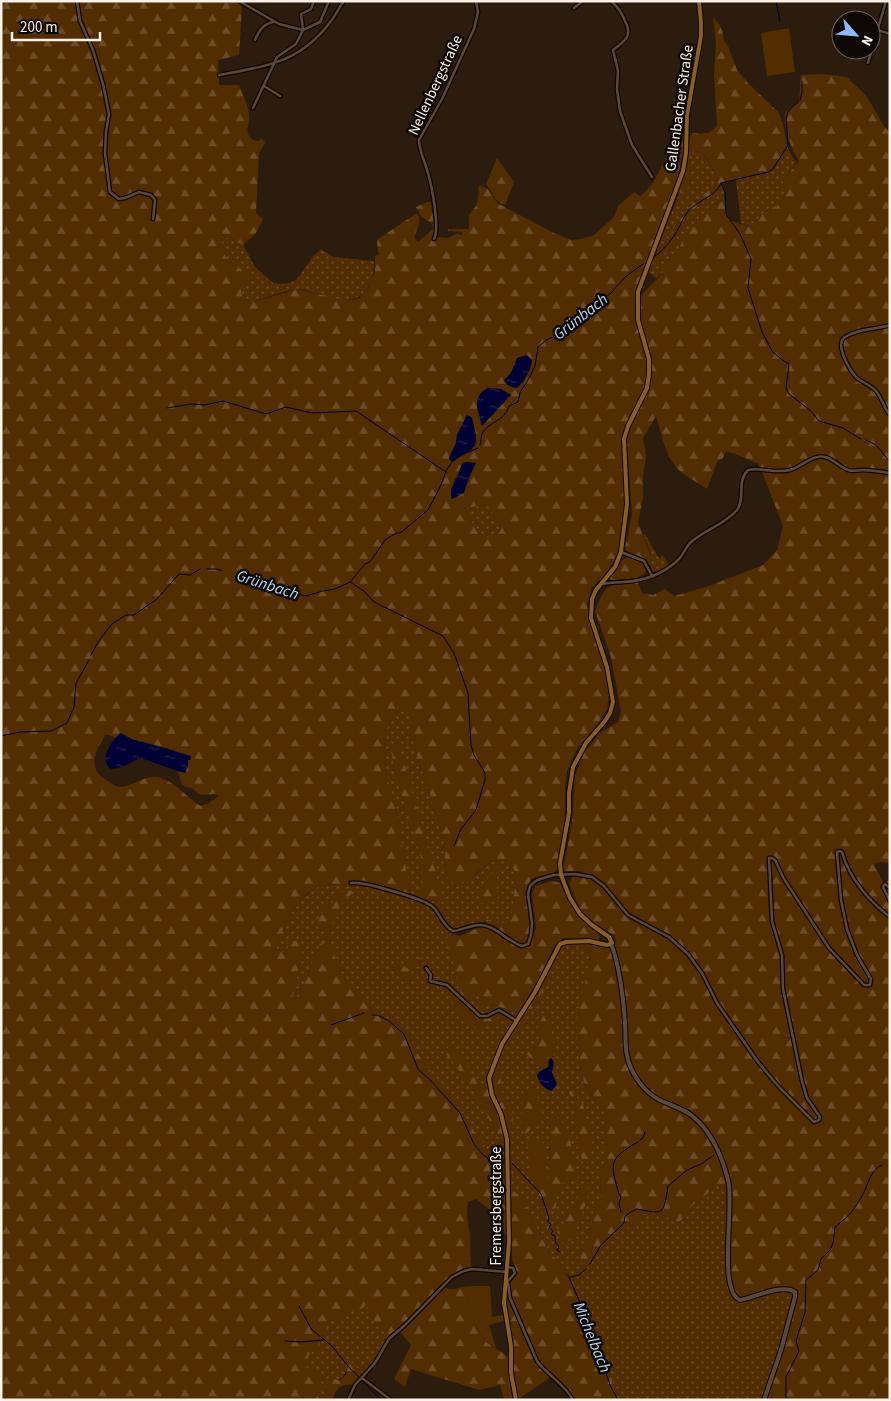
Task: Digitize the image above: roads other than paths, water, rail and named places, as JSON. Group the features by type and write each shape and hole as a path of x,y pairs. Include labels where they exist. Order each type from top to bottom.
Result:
{"main road":[{"name":"Gallenbacher Straße","path":"621,552 627,504 624,439 628,426 647,388 649,374 649,359 638,320 638,292 683,171 686,153 687,114 701,36 699,1"},
{"path":"612,944 612,940 609,937 580,914 570,898 561,875 560,862 569,813 571,774 578,756 586,743 610,714 613,702 607,667 591,618 592,600 596,590 614,567 621,552"},
{"name":"Fremersbergstraße","path":"516,1400 511,1373 511,1346 504,1303 509,1242 507,1139 501,1114 492,1095 489,1078 502,1044 535,992 560,944 589,940 607,945 612,944"}],"street":[{"path":"77,1 80,21 93,50 109,114 105,153 110,192 119,199 139,192 151,195 155,200 153,219"},
{"path":"239,1 279,24 303,30 320,22 329,1"},
{"path":"253,108 277,57 296,44 303,30 301,14 311,9 314,1"},
{"path":"219,76 273,65 294,55 314,40 332,20 344,1"},
{"name":"Nellenbergstraße","path":"434,239 434,207 419,140 442,99 474,28 478,12 476,1"},
{"path":"574,8 583,1"},
{"path":"611,1 620,11 629,28 624,42 613,50 618,71 618,104 632,145 652,177"},
{"path":"881,19 886,1"},
{"path":"255,40 267,23 275,21"},
{"path":"264,86 280,96"},
{"path":"890,326 859,330 843,338 840,345 855,376 874,389 883,406 890,414"},
{"path":"602,582 604,584 640,580 652,576 675,562 690,543 727,520 737,509 742,498 742,480 748,470 773,472 790,470 817,457 824,456 851,471 863,470 890,473"},
{"path":"621,552 644,561 652,576"},
{"path":"351,882 385,888 422,900 433,907 443,923 453,931 480,925 492,928 522,946 528,944 531,935 532,923 528,894 530,886 537,880 561,875 581,874 592,877 604,886 628,915 669,937 688,954 702,973 717,1003 758,1062 779,1087 814,1122 819,1120 820,1117 807,1098 802,1081 783,989 782,955 772,921 769,858 775,860 784,879 829,948 864,985 870,985 871,979 857,955 847,928 841,900 837,852 842,852 852,876 876,905 890,917"},
{"path":"890,888 885,884 883,887 890,901"},
{"path":"612,944 622,999 626,1053 631,1068 638,1080 652,1096 691,1115 708,1133 721,1154 731,1193 728,1251 729,1284 732,1293 742,1300 758,1294 782,1290 789,1289 794,1292 795,1297 786,1334 764,1400"},
{"path":"426,968 430,975 430,981 446,985 480,1016 487,1016 499,1010 517,1020"},
{"path":"348,1400 351,1391 375,1363 389,1338 412,1318 452,1277 460,1272 472,1269 513,1268 515,1273 506,1283 510,1298 537,1361 543,1370 566,1390 573,1400"},
{"path":"361,1379 391,1400"}],"water":[{"path":"527,355 532,360 523,382 517,388 509,386 504,380 511,373 517,358"},
{"path":"488,388 501,389 511,395 482,426 477,404 479,395"},
{"path":"467,415 472,418 476,442 471,449 452,462 449,458 456,443 457,435"},
{"path":"466,462 476,463 464,493 452,499 452,487 462,464"},
{"path":"120,733 132,739 191,756 185,773 141,758 121,767 109,768 106,754 110,745"},
{"path":"551,1058 554,1062 552,1072 557,1084 552,1091 542,1085 537,1075 548,1067"}],"waterway":[{"name":"Grünbach","path":"776,1 780,21"},
{"name":"Grünbach","path":"800,100 802,81"},
{"name":"Grünbach","path":"654,257 669,242 689,210 711,195 721,183 768,172 773,169 788,145 786,117 789,110 798,102"},
{"path":"721,183 725,192 726,214 740,234 751,259 748,288 762,332 772,351 789,364 786,388 789,394 810,410 819,421 843,428 861,439"},
{"name":"Grünbach","path":"480,445 481,435 485,430 504,416 509,406 518,402 520,392 535,366 538,347 548,339 571,327 611,293 625,277 643,264"},
{"path":"167,408 191,404 204,405 223,401 266,414 286,407 312,413 356,411 446,472"},
{"path":"866,440 876,445 890,462"},
{"name":"Grünbach","path":"464,454 478,448"},
{"name":"Grünbach","path":"271,584 279,590 306,596 335,589 350,582 365,564 370,562 385,540 396,533 400,533 428,510 447,469 460,456"},
{"name":"Grünbach","path":"91,655 112,624 126,615 134,615 157,599 179,574 190,575 200,569"},
{"name":"Grünbach","path":"207,569 222,571"},
{"path":"350,582 364,591 374,602 443,636 454,653 468,693 471,745 474,755 485,773 485,780 476,810 461,829 454,846"},
{"name":"Grünbach","path":"1,736 20,732 51,731 67,723 74,707 76,683 89,660"},
{"name":"Michelbach","path":"331,1025 364,1013"},
{"name":"Michelbach","path":"372,1015 377,1015 389,1021 404,1034 418,1069 460,1113 474,1144 483,1155 490,1159 504,1162"},
{"path":"640,1140 645,1132"},
{"path":"621,1212 619,1203 621,1197 614,1175 614,1163 621,1153 638,1142"},
{"path":"590,1264 601,1245 624,1223 625,1216 636,1209 653,1212 661,1211 665,1203 668,1186 687,1170 701,1164 714,1155"},
{"name":"Michelbach","path":"512,1163 541,1194 549,1218 548,1221 551,1225 549,1227 553,1231 551,1234 555,1236 555,1241 559,1247 557,1250 560,1252"},
{"path":"786,1400 786,1377 799,1351 796,1341 805,1312 806,1280 818,1270 821,1259 830,1250 835,1227 853,1209 862,1196 872,1174 882,1165"},
{"path":"571,1277 579,1275 587,1268"},
{"name":"Michelbach","path":"568,1275 592,1330 610,1385 618,1400"},
{"path":"299,1306 312,1330 331,1345 348,1366 381,1400"},
{"path":"285,1341 324,1340"}]}
